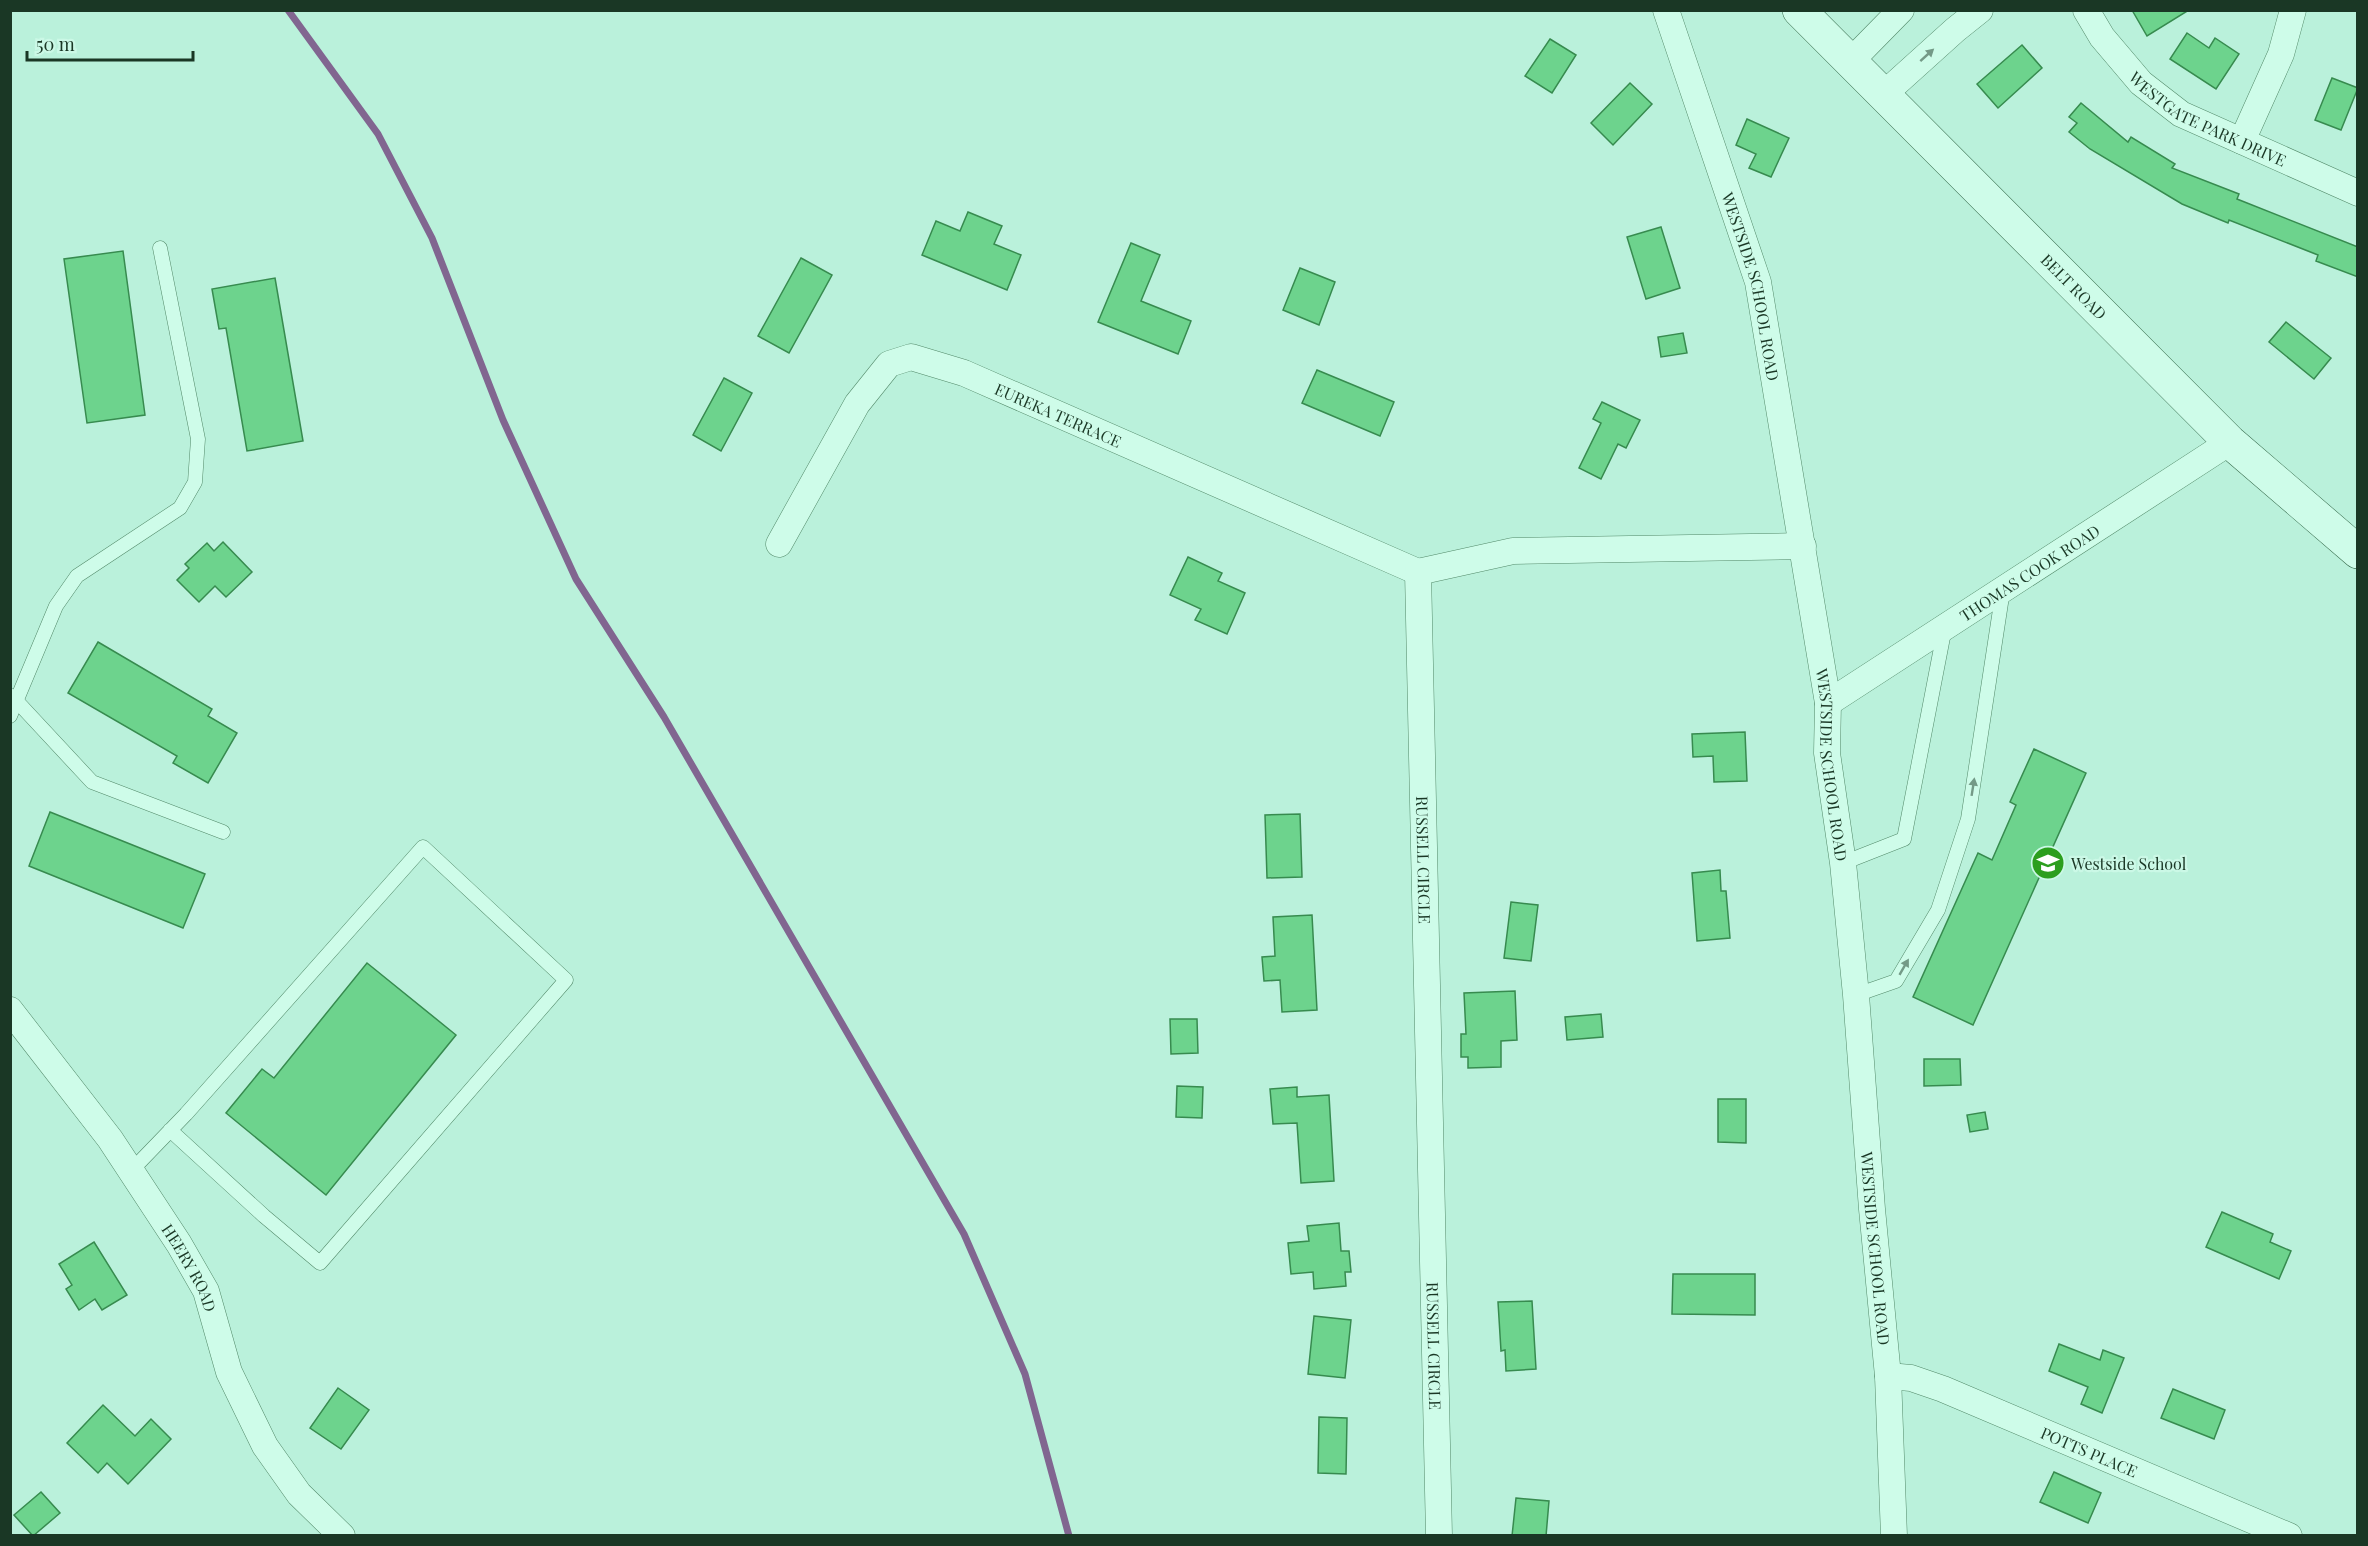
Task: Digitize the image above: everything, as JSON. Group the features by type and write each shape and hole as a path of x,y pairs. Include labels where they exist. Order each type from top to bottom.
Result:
{"street":[{"name":"WESTSIDE SCHOOL ROAD","path":"1666,10 1758,282 1828,703 1827,753 1843,863 1856,995 1887,1376 1894,1536"},
{"name":"BELT ROAD","path":"1799,10 2230,442 2358,552"},
{"path":"1851,61 1901,10"},
{"path":"1884,94 1980,10"},
{"name":"WESTGATE PARK DRIVE","path":"2086,10 2102,37 2141,83 2181,114 2358,194"},
{"path":"2242,141 2281,54 2293,10"},
{"name":"EUREKA TERRACE","path":"779,544 857,404 889,364 911,357 964,372 1419,572"},
{"name":"THOMAS COOK ROAD","path":"1828,703 2230,442"},
{"path":"1419,572 1513,551 1803,546"},
{"name":"RUSSELL CIRCLE","path":"1419,572 1439,1536"},
{"name":"HEERY ROAD","path":"10,1010 110,1139 179,1244 206,1291 229,1372 265,1446 299,1494 342,1536"},
{"name":"POTTS PLACE","path":"1887,1376 1911,1378 1943,1389 2289,1536"}],"lane":[{"path":"10,717 14,698 56,606 77,576 180,508 195,482 198,439 160,248"},
{"path":"1856,995 1896,981 1938,910 1968,819 2003,590"},
{"path":"1843,863 1904,839 1946,627"},
{"path":"14,698 92,782 223,832"},
{"path":"131,1171 423,848 566,980 320,1263 264,1216 170,1130"}],"building":[{"path":"2132,10 2189,10 2147,36"},
{"path":"2187,33 2209,48 2215,38 2239,54 2216,89 2170,59"},
{"path":"1550,39 1576,55 1552,93 1525,76"},
{"path":"2022,45 2042,68 1998,108 1977,84"},
{"path":"2332,78 2358,88 2341,130 2315,120"},
{"path":"1630,83 1652,104 1613,145 1591,123"},
{"path":"2081,103 2128,142 2131,137 2175,164 2172,168 2239,194 2237,199 2358,247 2358,277 2316,261 2318,255 2182,204 2090,149 2069,132 2077,123 2069,117"},
{"path":"1747,119 1789,138 1771,177 1749,168 1756,154 1736,145"},
{"path":"968,212 1002,226 994,244 1021,255 1007,290 922,255 936,221 960,231"},
{"path":"1661,227 1680,288 1646,299 1627,237"},
{"path":"1131,243 1160,255 1141,301 1191,321 1178,354 1098,322"},
{"path":"123,251 145,415 87,423 64,259"},
{"path":"801,258 832,275 789,353 758,336"},
{"path":"1300,268 1335,282 1319,325 1283,310"},
{"path":"275,278 303,441 247,451 226,328 219,329 212,289"},
{"path":"2286,322 2331,358 2314,379 2269,342"},
{"path":"1683,333 1687,353 1661,357 1658,337"},
{"path":"1317,370 1394,402 1380,436 1302,403"},
{"path":"724,378 752,393 721,451 693,435"},
{"path":"1602,402 1640,420 1626,448 1618,444 1601,479 1579,468 1601,423 1593,419"},
{"path":"223,542 252,572 226,597 215,586 199,602 177,580 189,568 185,564 207,543 214,551"},
{"path":"1188,557 1222,573 1218,581 1245,593 1227,634 1195,620 1201,609 1170,595"},
{"path":"98,642 212,709 208,716 237,733 208,783 173,763 177,756 68,693"},
{"path":"1745,732 1747,781 1714,782 1713,756 1693,757 1692,734"},
{"path":"2034,749 2086,773 1973,1025 1913,997 1978,853 1992,860 2016,805 2010,802"},
{"path":"50,812 205,874 183,928 29,866"},
{"path":"1300,814 1302,877 1267,878 1265,815"},
{"path":"1720,870 1721,891 1726,891 1730,938 1697,941 1692,873"},
{"path":"1511,902 1538,905 1531,961 1504,958"},
{"path":"1312,915 1317,1010 1282,1012 1280,980 1264,981 1262,957 1275,956 1273,917"},
{"path":"367,963 456,1035 326,1195 226,1113 262,1069 274,1078"},
{"path":"1515,991 1517,1040 1501,1041 1501,1067 1468,1068 1468,1057 1461,1057 1461,1034 1466,1034 1464,993"},
{"path":"1601,1014 1603,1037 1567,1040 1565,1017"},
{"path":"1170,1019 1197,1019 1198,1053 1171,1054"},
{"path":"1924,1059 1960,1059 1961,1085 1924,1086"},
{"path":"1177,1086 1203,1087 1202,1118 1176,1117"},
{"path":"1297,1087 1297,1097 1329,1095 1334,1181 1301,1183 1297,1123 1273,1124 1270,1089"},
{"path":"1718,1099 1746,1099 1746,1143 1718,1142"},
{"path":"1985,1112 1988,1129 1970,1132 1967,1115"},
{"path":"2222,1212 2273,1234 2270,1242 2291,1251 2279,1279 2206,1247"},
{"path":"1339,1223 1341,1251 1349,1251 1351,1272 1345,1272 1346,1286 1314,1289 1313,1272 1291,1274 1288,1243 1309,1241 1307,1226"},
{"path":"94,1242 127,1295 102,1310 95,1299 79,1310 66,1289 72,1285 59,1264"},
{"path":"1673,1274 1755,1274 1755,1315 1672,1314"},
{"path":"1532,1301 1536,1369 1506,1371 1505,1350 1501,1351 1498,1302"},
{"path":"1314,1316 1351,1320 1345,1378 1308,1374"},
{"path":"2059,1344 2100,1360 2103,1350 2124,1358 2102,1413 2081,1404 2088,1387 2049,1371"},
{"path":"338,1388 369,1410 341,1449 310,1428"},
{"path":"2173,1389 2225,1410 2214,1439 2161,1418"},
{"path":"103,1405 135,1436 151,1419 171,1439 128,1484 107,1463 98,1473 67,1443"},
{"path":"1319,1417 1347,1418 1346,1474 1318,1473"},
{"path":"2054,1472 2101,1493 2088,1523 2040,1502"},
{"path":"41,1492 60,1513 33,1536 14,1515"},
{"path":"1516,1498 1549,1501 1546,1536 1512,1536"}],"waterway":[{"path":"288,10 378,134 432,238 503,420 576,579 664,717 964,1234 1025,1374 1069,1536"}],"place":[{"name":"Westside School","path":"2048,863"}]}
